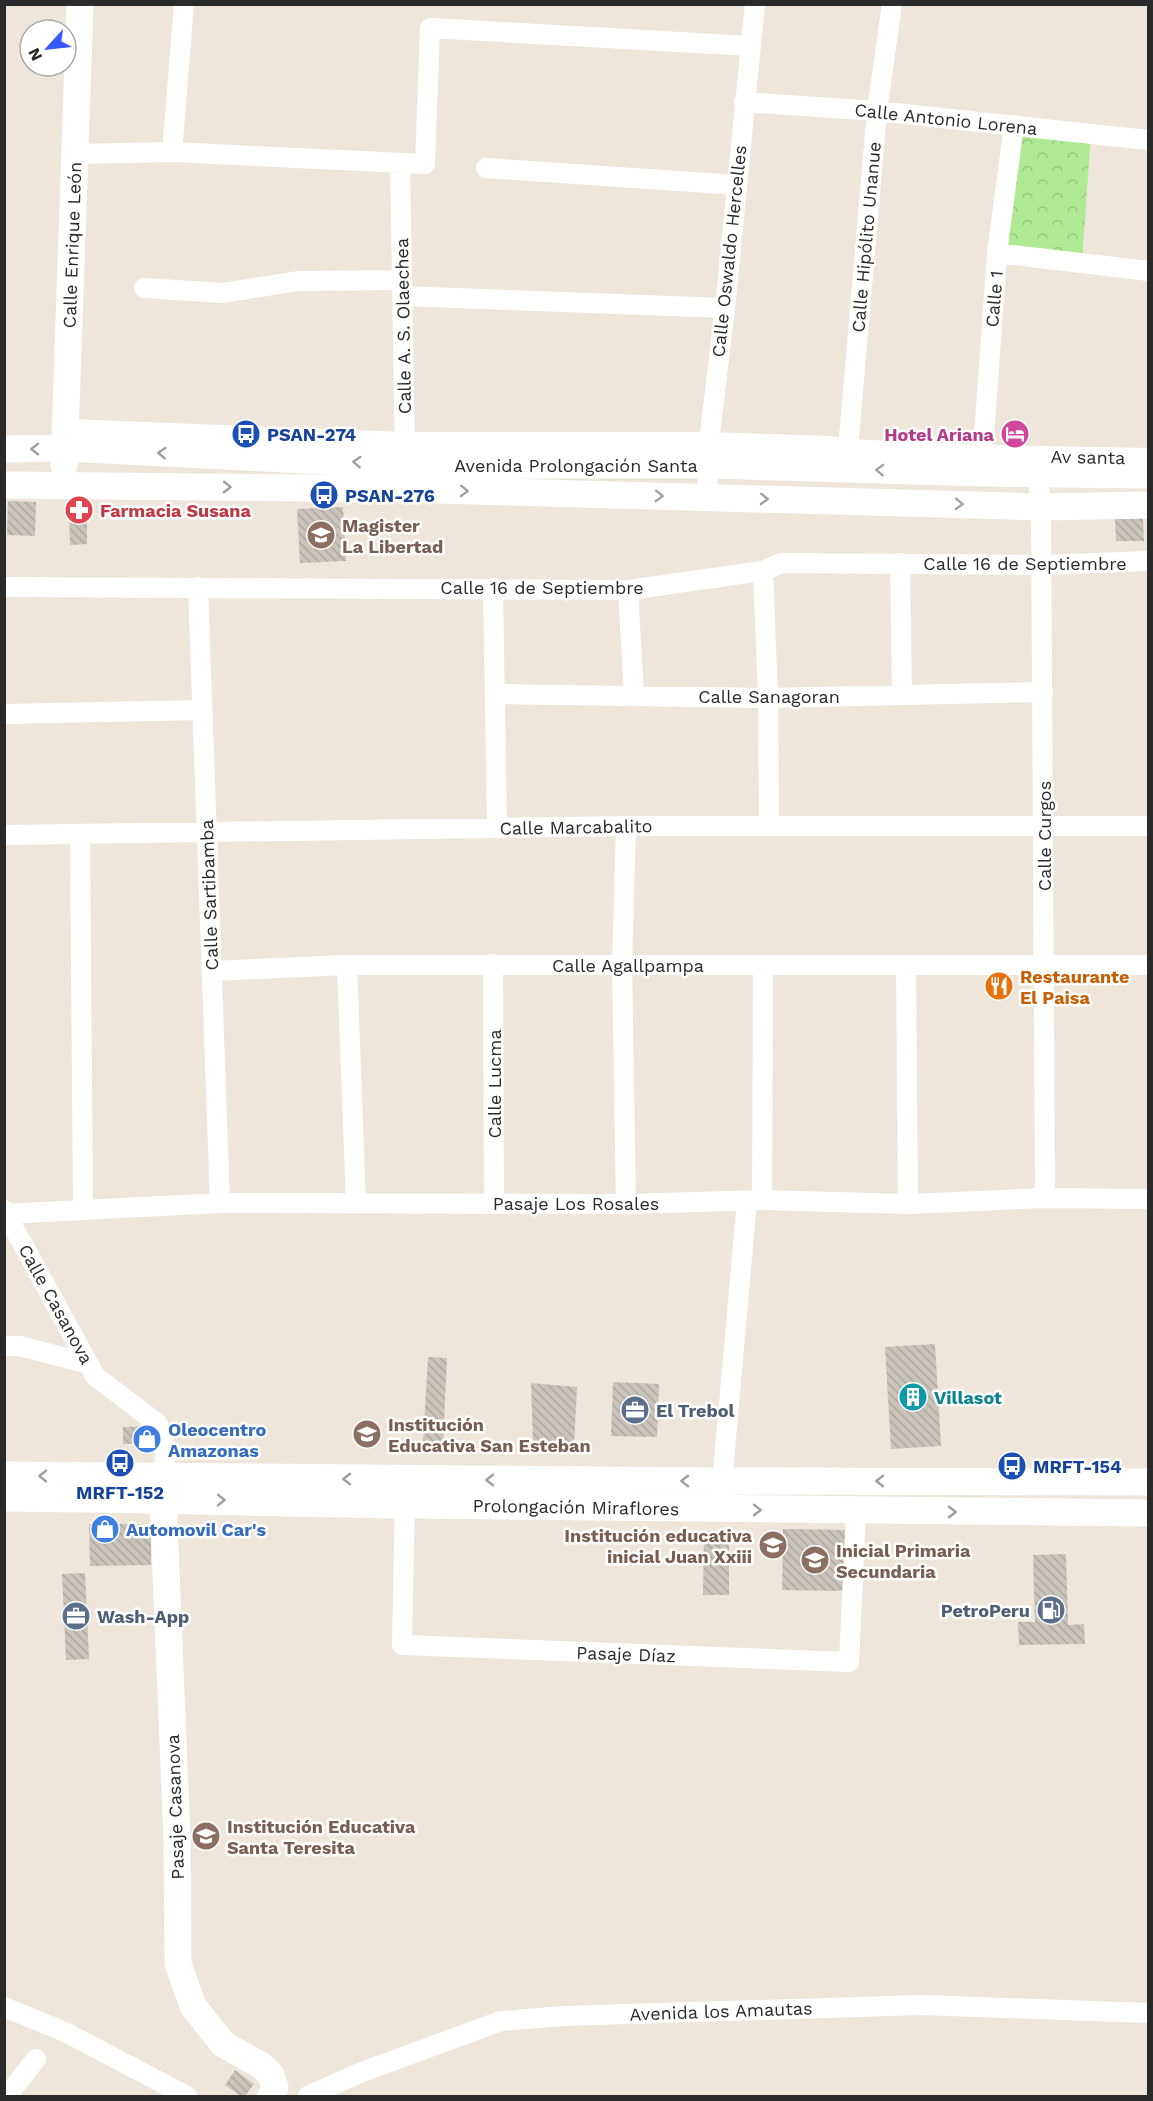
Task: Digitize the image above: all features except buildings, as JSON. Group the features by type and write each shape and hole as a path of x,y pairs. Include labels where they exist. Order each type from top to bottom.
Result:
{"street":[{"name":"Calle Enrique León","path":"64,486 80,4"},
{"path":"172,152 184,4"},
{"name":"Calle Oswaldo Hercelles","path":"706,497 755,4"},
{"name":"Calle Hipólito Unanue","path":"847,459 877,111 892,4"},
{"path":"75,154 172,152 425,164 430,28 750,46"},
{"name":"Calle Antonio Lorena","path":"744,102 877,111 1149,140"},
{"name":"Calle 1","path":"982,464 998,253 1014,125"},
{"name":"Calle A. S. Olaechea","path":"400,163 405,465"},
{"path":"486,168 737,185"},
{"path":"998,253 1149,270"},
{"path":"144,288 223,293 298,281 725,308"},
{"name":"Avenida Prolongación Santa","path":"4,449 65,439 405,465 706,497 1041,507 1149,505"},
{"name":"Avenida Prolongación Santa","path":"4,485 64,486 405,465 709,454 982,464 1037,474 1149,475"},
{"name":"Av santa","path":"982,464 1149,458"},
{"name":"Calle Curgos","path":"1037,474 1041,507 1042,565 1045,1198"},
{"name":"Calle 16 de Septiembre","path":"4,587 628,590 763,571 781,562 1042,565 1149,561"},
{"path":"900,563 902,695"},
{"path":"763,571 768,698 769,826"},
{"name":"Calle Sartibamba","path":"198,587 220,1203"},
{"path":"493,588 497,828"},
{"path":"628,590 634,696"},
{"name":"Calle Sanagoran","path":"495,694 768,698 1043,692"},
{"path":"4,714 202,710"},
{"path":"626,826 622,965 626,1204"},
{"name":"Calle Marcabalito","path":"4,835 626,826 1149,826"},
{"path":"80,834 83,1210"},
{"name":"Calle Agallpampa","path":"212,971 347,965 493,964 1149,965"},
{"name":"Calle Lucma","path":"493,964 495,1204"},
{"path":"347,965 356,1203"},
{"path":"721,1509 721,1481 754,1200 763,965"},
{"path":"906,965 908,1204"},
{"name":"Pasaje Los Rosales","path":"5,1213 220,1203 626,1204 754,1200 908,1204 1045,1198 1149,1199"},
{"name":"Calle Casanova","path":"5,1213 95,1376 158,1424 165,1451 164,1488"},
{"path":"4,1346 20,1346 89,1364"},
{"name":"Prolongación Miraflores","path":"4,1475 164,1488 405,1492 721,1509 1149,1513"},
{"name":"Prolongación Miraflores","path":"405,1492 721,1481 1149,1482"},
{"name":"Prolongación Miraflores","path":"4,1498 164,1488"},
{"name":"Pasaje Casanova","path":"164,1488 177,1839 178,1964 193,2006 223,2044 262,2066 272,2075 275,2088 271,2097"},
{"name":"Pasaje Díaz","path":"405,1492 402,1646 849,1662 856,1512"},
{"name":"Avenida los Amautas","path":"308,2097 362,2072 501,2021 563,2016 922,2005 1149,2013"},
{"path":"4,2007 65,2031 187,2097"},
{"path":"7,2097 36,2059"}],"green space":[{"path":"1014,125 1091,134 1082,261 998,253"}],"place":[{"name":"PSAN-274","path":"246,434"},
{"name":"Hotel Ariana","path":"1015,434"},
{"name":"PSAN-276","path":"324,495"},
{"name":"Farmacia Susana","path":"79,510"},
{"name":"Magister La Libertad","path":"321,535"},
{"name":"Restaurante El Paisa","path":"999,986"},
{"name":"Villasot","path":"913,1397"},
{"name":"El Trebol","path":"635,1410"},
{"name":"Institución Educativa San Esteban","path":"367,1434"},
{"name":"Oleocentro Amazonas","path":"147,1439"},
{"name":"MRFT-152","path":"120,1463"},
{"name":"MRFT-154","path":"1012,1466"},
{"name":"Automovil Car's","path":"105,1529"},
{"name":"Institución educativa inicial Juan Xxiii","path":"773,1545"},
{"name":"Inicial Primaria Secundaria","path":"815,1560"},
{"name":"PetroPeru","path":"1051,1610"},
{"name":"Wash-App","path":"76,1616"},
{"name":"Institución Educativa Santa Teresita","path":"206,1836"}]}
